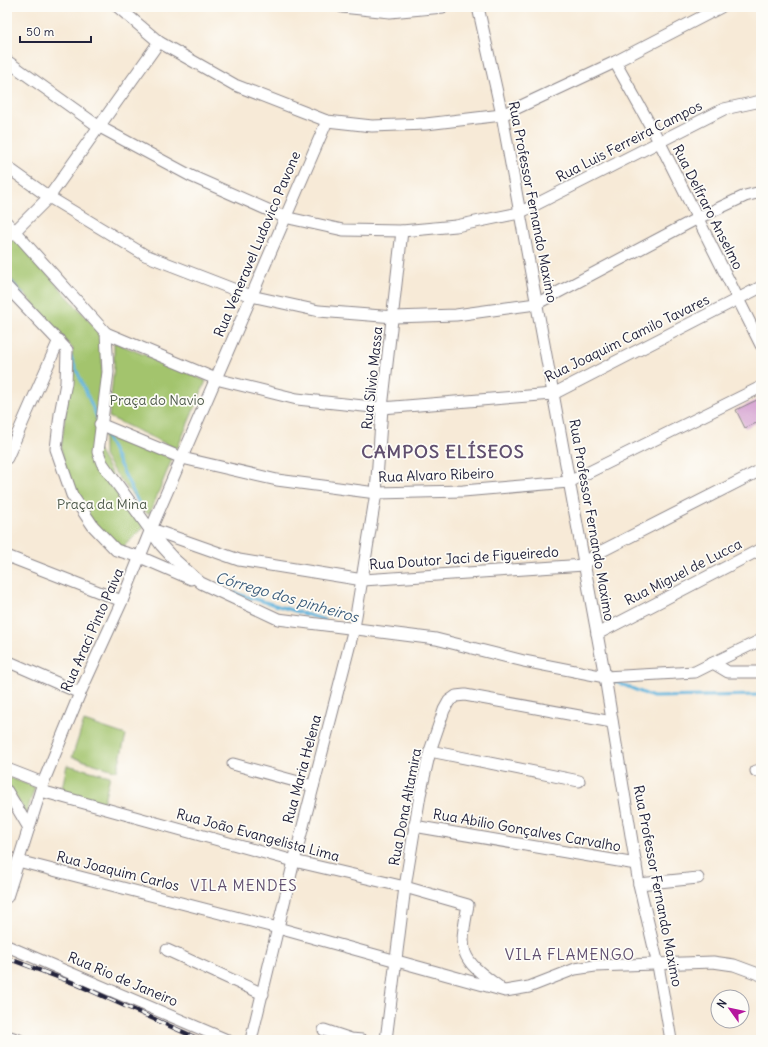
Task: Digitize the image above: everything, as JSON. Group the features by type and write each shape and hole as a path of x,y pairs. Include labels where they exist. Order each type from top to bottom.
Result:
{"street":[{"path":"118,7 159,42 235,85 327,121 372,126 426,124 502,115 615,62 721,7"},
{"path":"342,7 390,12 443,7"},
{"name":"Rua Professor Fernando Maximo","path":"478,7 502,115 605,677 639,884 658,965 671,1040"},
{"path":"159,42 49,197 9,231 106,333 108,372 105,402 100,424 98,452 102,463 151,529 166,552 201,583"},
{"name":"Rua Luis Ferreira Campos","path":"7,61 98,126 191,176 284,217 343,230 402,231 456,226 519,213 724,110 761,101"},
{"name":"Rua Delfraro Anselmo","path":"615,62 660,143 761,345"},
{"name":"Rua Veneravel Ludovico Pavone","path":"216,379 284,217 327,121"},
{"path":"7,167 49,197 145,255 252,296 319,311 394,317 456,315 536,304 698,218 745,196 761,192"},
{"name":"Rua Silvio Massa","path":"350,646 363,580 376,493 382,408 394,317 402,231"},
{"path":"7,287 67,350 66,383 60,414 56,449 72,495 93,526 116,550 140,557 201,583 278,619 436,640 524,661 605,677 695,672 761,640"},
{"name":"Rua Joaquim Camilo Tavares","path":"106,333 216,379 297,399 382,408 553,394 761,287"},
{"path":"7,458 59,340"},
{"name":"Rua Araci Pinto Paiva","path":"7,897 42,787 80,693 122,601 151,529 216,379"},
{"name":"Rua Alvaro Ribeiro","path":"100,424 182,458 277,480 376,493 464,491 569,482 761,387"},
{"path":"584,565 596,554 761,470"},
{"name":"Rua Doutor Jaci de Figueiredo","path":"151,529 240,560 363,580 584,565"},
{"name":"Rua Miguel de Lucca","path":"597,634 761,549"},
{"path":"7,556 122,601"},
{"name":"Rua Maria Helena","path":"251,1040 294,861 350,646"},
{"path":"7,661 80,693"},
{"path":"713,663 728,672 761,672"},
{"name":"Rua Dona Altamira","path":"386,1040 414,826 430,751 444,710 449,701 456,696 465,695 612,722"},
{"path":"430,751 579,781"},
{"path":"233,764 313,786"},
{"name":"Rua João Evangelista Lima","path":"7,769 42,787 294,861 405,887 468,905 463,930 464,953 467,959 505,991"},
{"path":"7,791 29,828"},
{"name":"Rua Abilio Gonçalves Carvalho","path":"414,826 636,864"},
{"name":"Rua Joaquim Carlos","path":"18,861 278,928 505,991"},
{"path":"639,884 698,878"},
{"name":"Rua Rio de Janeiro","path":"7,946 227,1040"},
{"path":"167,950 263,994"},
{"path":"505,991 530,987 575,969 595,966 713,962 734,965 761,975"},
{"path":"324,1030 351,1039 362,1040"},
{"path":"7,1036 19,1040"}],"green space":[{"name":"Praça da Mina","path":"7,229 102,335 102,400 94,444 144,527 122,548 91,524 72,495 61,449 73,349 7,274"},
{"name":"Praça do Navio","path":"114,342 206,381 177,449 109,417 114,366"},
{"path":"104,431 172,459 150,513 146,513 104,456"},
{"path":"84,721 126,735 117,771 72,757"},
{"path":"67,765 110,776 103,804 61,793"},
{"path":"7,777 35,787 26,814 7,782"}],"building":[{"path":"761,398 761,421 745,428 736,410"}],"waterway":[{"name":"Córrego dos pinheiros","path":"7,277 22,295"},
{"name":"Córrego dos pinheiros","path":"71,357 98,420"},
{"name":"Córrego dos pinheiros","path":"104,432 141,508"},
{"name":"Córrego dos pinheiros","path":"235,593 325,620"},
{"name":"Córrego dos pinheiros","path":"614,681 653,697 761,695"}],"railway":[{"path":"7,958 76,984 201,1040"}],"district":[{"name":"CAMPOS ELÍSEOS","path":"443,451"},
{"name":"VILA MENDES","path":"244,885"},
{"name":"VILA FLAMENGO","path":"570,954"}]}
